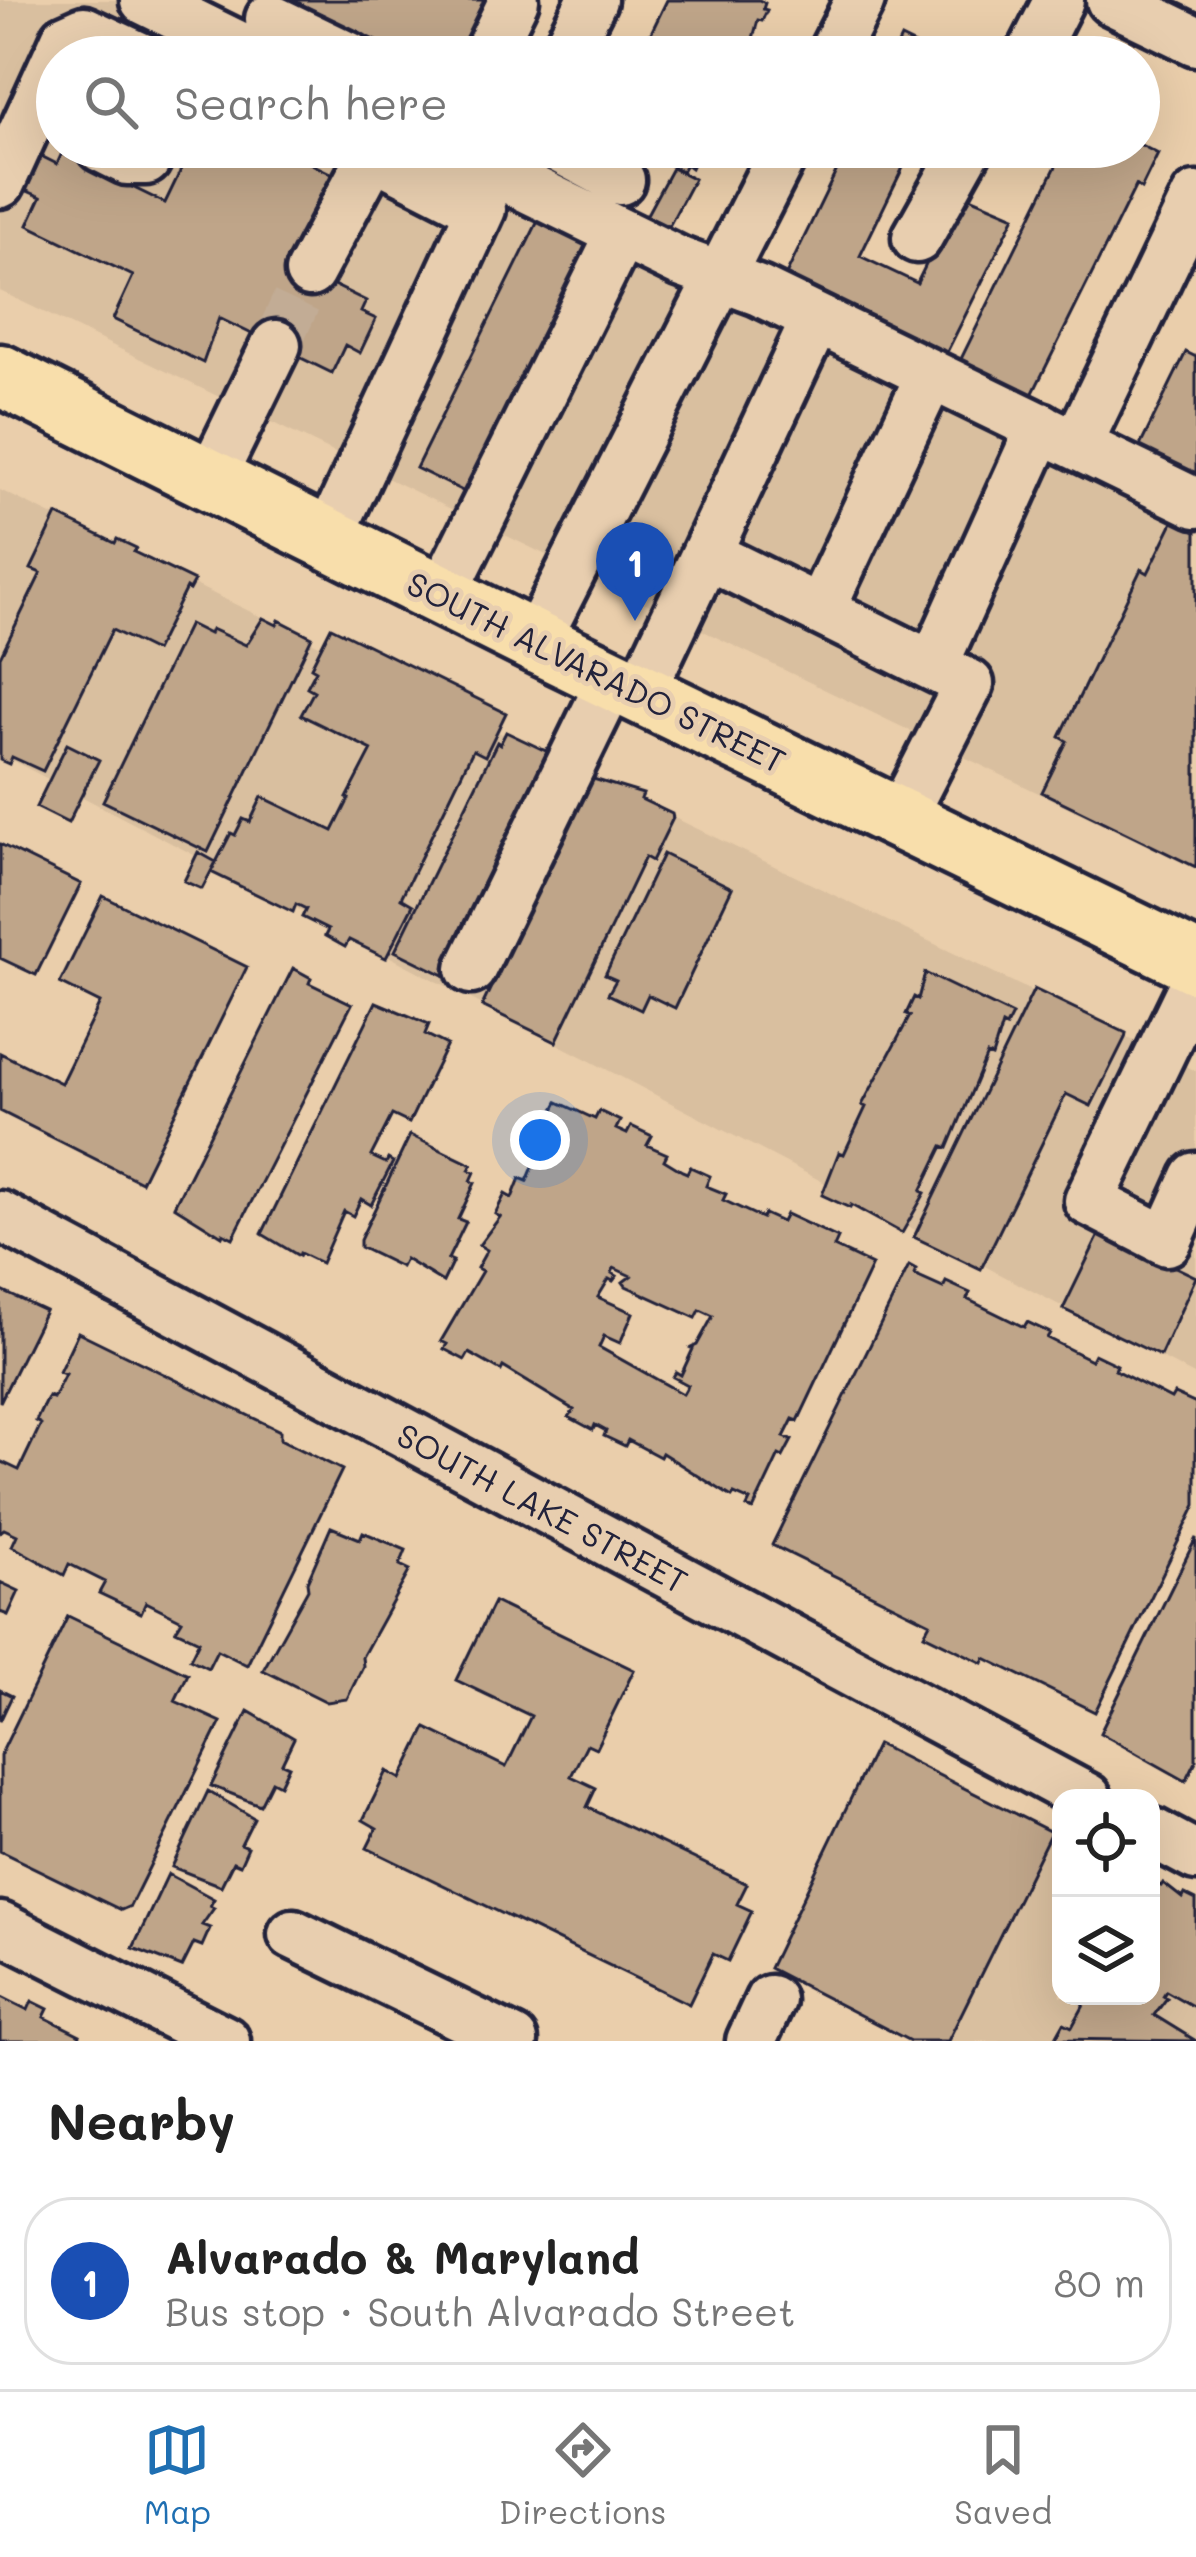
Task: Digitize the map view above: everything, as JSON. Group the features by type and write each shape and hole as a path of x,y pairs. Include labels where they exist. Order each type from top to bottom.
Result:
{"main road":[{"name":"SOUTH ALVARADO STREET","path":"0,375 1196,963"}],"street":[{"path":"145,0 260,36"},
{"path":"496,36 514,0"},
{"path":"573,36 592,0"},
{"path":"842,36 860,0"},
{"path":"1041,36 1059,0"},
{"path":"1111,0 1196,41"},
{"path":"0,183 36,132"},
{"path":"310,272 366,168"},
{"path":"328,538 481,209 400,168"},
{"path":"487,168 621,234 759,290 1196,503"},
{"path":"597,168 620,180"},
{"path":"535,642 775,168"},
{"path":"917,238 956,168"},
{"path":"933,666 1196,197"},
{"path":"442,595 621,234"},
{"path":"471,968 626,686 706,554 816,319"},
{"path":"211,480 276,346"},
{"path":"820,610 931,374"},
{"path":"706,554 969,684 900,819"},
{"path":"1196,980 1089,1201 1167,1241 1196,1177"},
{"name":"SOUTH LAKE STREET","path":"0,1216 1070,1789"},
{"path":"1160,1837 1196,1856"},
{"path":"0,1927 225,2041"},
{"path":"293,1934 513,2041"}],"shaded area":[{"path":"0,0 132,0 205,36 36,36 36,168 475,168 1196,521 1196,869 0,291"},
{"path":"0,490 1196,1071 1196,1376 0,754"},
{"path":"1052,1821 1052,2005 1160,2005 1160,1882 1196,1904 1196,2041 944,2041"}],"building":[{"path":"292,0 499,0 481,36 366,36"},
{"path":"667,0 759,0 767,10 754,36 651,33"},
{"path":"36,167 93,168 165,203 182,168 320,168 336,176 293,265 366,301 361,312 376,319 360,353 345,345 332,373 219,318 203,363 113,319 133,276 28,225 41,197 25,190"},
{"path":"672,168 694,179 667,230 645,218"},
{"path":"838,168 903,168 860,256 917,283 961,193 1015,216 943,360 783,281"},
{"path":"1055,168 1151,168 1141,189 1136,185 1026,407 955,371"},
{"path":"542,213 607,244 481,500 416,468"},
{"path":"1186,352 1196,357 1196,478 1138,450"},
{"path":"57,515 136,548 134,552 194,581 155,651 112,630 43,771 12,757 9,764 0,760 0,657 41,573 31,569"},
{"path":"1174,520 1196,531 1196,867 1042,792 1067,741 1060,737 1141,569 1148,573"},
{"path":"263,618 277,625 279,620 312,637 208,852 103,801 189,624 246,645"},
{"path":"331,627 506,713 485,756 473,750 401,898 413,905 386,958 349,940 345,947 325,936 328,930 302,917 306,909 296,904 293,912 211,872 231,833 235,835 243,819 250,822 262,797 333,831 349,799 372,750 301,715 314,691 307,687 316,670 311,667"},
{"path":"506,732 546,751 548,747 557,751 446,976 395,951"},
{"path":"67,744 99,760 68,823 36,807"},
{"path":"590,778 643,794 641,799 673,818 652,861 645,857 556,1042 482,1006"},
{"path":"0,844 81,884 36,975 0,958"},
{"path":"198,852 216,862 202,889 184,881"},
{"path":"663,854 732,888 675,1008 648,995 641,1010 608,994 616,980 605,975"},
{"path":"103,896 247,967 141,1182 0,1111 0,1053 61,1083 100,1003 60,983"},
{"path":"293,968 311,978 309,983 352,1004 233,1238 222,1236 174,1206"},
{"path":"925,973 1012,1015 1006,1027 1002,1025 992,1057 987,1055 948,1148 943,1146 921,1191 925,1193 902,1233 822,1195 839,1152 844,1154 866,1107 862,1105 910,1016 906,1014 914,997 918,999"},
{"path":"1034,989 1126,1033 1091,1106 1066,1094 981,1269 914,1237"},
{"path":"376,1002 429,1024 425,1034 447,1045 409,1123 392,1115 371,1156 393,1162 371,1205 361,1199 353,1216 344,1211 321,1263 262,1234"},
{"path":"558,1102 595,1119 599,1111 620,1121 616,1129 627,1134 631,1126 652,1136 647,1145 667,1154 664,1160 682,1171 687,1173 690,1167 710,1176 706,1186 726,1194 723,1200 762,1218 764,1214 782,1222 786,1214 838,1238 834,1247 872,1265 798,1421 793,1419 784,1437 792,1440 783,1457 779,1455 753,1510 747,1507 750,1501 732,1497 662,1453 660,1457 628,1440 625,1446 604,1436 606,1431 595,1425 593,1430 569,1417 574,1410 503,1367 501,1371 469,1353 465,1360 444,1349 447,1344 441,1341 482,1271 477,1268 487,1250 479,1245 500,1217 495,1214 505,1194 512,1198 520,1178 527,1181 535,1162 528,1159","holes":["614,1268 631,1276 623,1282 626,1286 696,1318 700,1310 713,1316 691,1348 681,1375 676,1372 673,1377 688,1385 683,1394 599,1347 604,1336 620,1343 633,1313 598,1297 609,1279 617,1276 612,1273"]},
{"path":"410,1135 472,1165 469,1170 475,1172 471,1181 475,1183 458,1219 466,1222 443,1282 405,1259 401,1267 360,1247"},
{"path":"1101,1231 1196,1277 1160,1356 1063,1309"},
{"path":"909,1266 916,1270 914,1275 970,1293 967,1299 1024,1327 1027,1322 1050,1333 1047,1338 1091,1360 1094,1354 1117,1365 1115,1370 1171,1399 1174,1394 1196,1404 1196,1505 1095,1712 924,1634 930,1623 772,1545"},
{"path":"0,1290 45,1311 0,1402"},
{"path":"78,1332 280,1431 280,1439 342,1470 247,1665 217,1650 208,1668 190,1659 199,1641 176,1630 182,1620 146,1602 141,1613 99,1593 105,1582 69,1564 64,1575 12,1546 17,1535 4,1529 0,1532 0,1461 19,1470 41,1424 36,1421 65,1374 59,1372"},
{"path":"331,1527 360,1539 363,1532 406,1550 400,1565 410,1570 362,1657 363,1666 347,1699 327,1702 263,1670 308,1589"},
{"path":"1196,1538 1196,1761 1186,1781 1100,1733"},
{"path":"0,1582 19,1591 8,1615 0,1612"},
{"path":"494,1602 634,1670 596,1748 587,1744 571,1776 596,1788 587,1807 747,1884 737,1904 752,1911 728,1961 713,1954 689,2004 367,1848 377,1828 363,1820 387,1771 401,1779 426,1728 506,1767 531,1716 456,1680"},
{"path":"68,1616 188,1674 175,1701 221,1722 130,1906 121,1910 0,1851 0,1756"},
{"path":"0,1690 12,1696 0,1721"},
{"path":"248,1711 294,1738 282,1763 289,1766 280,1785 272,1781 260,1805 211,1786"},
{"path":"877,1744 1051,1832 948,2041 910,2041 769,1968"},
{"path":"208,1791 254,1818 241,1844 248,1847 240,1865 233,1862 221,1886 172,1867"},
{"path":"168,1874 214,1899 210,1906 214,1908 202,1925 210,1928 202,1946 194,1943 182,1967 133,1948"},
{"path":"1160,1886 1196,1900 1196,2008 1166,1991 1163,1996 1167,1998 1154,2015 1196,2041 1055,2039 1064,2023 1072,2027 1084,2005 1160,2005"},
{"path":"0,1996 28,2010 32,2001 48,2009 44,2017 80,2035 77,2041 0,2041"}],"tunnel":[{"path":"276,345 310,272"}],"place":[{"name":"Alvarado & Maryland","path":"635,621"}]}
